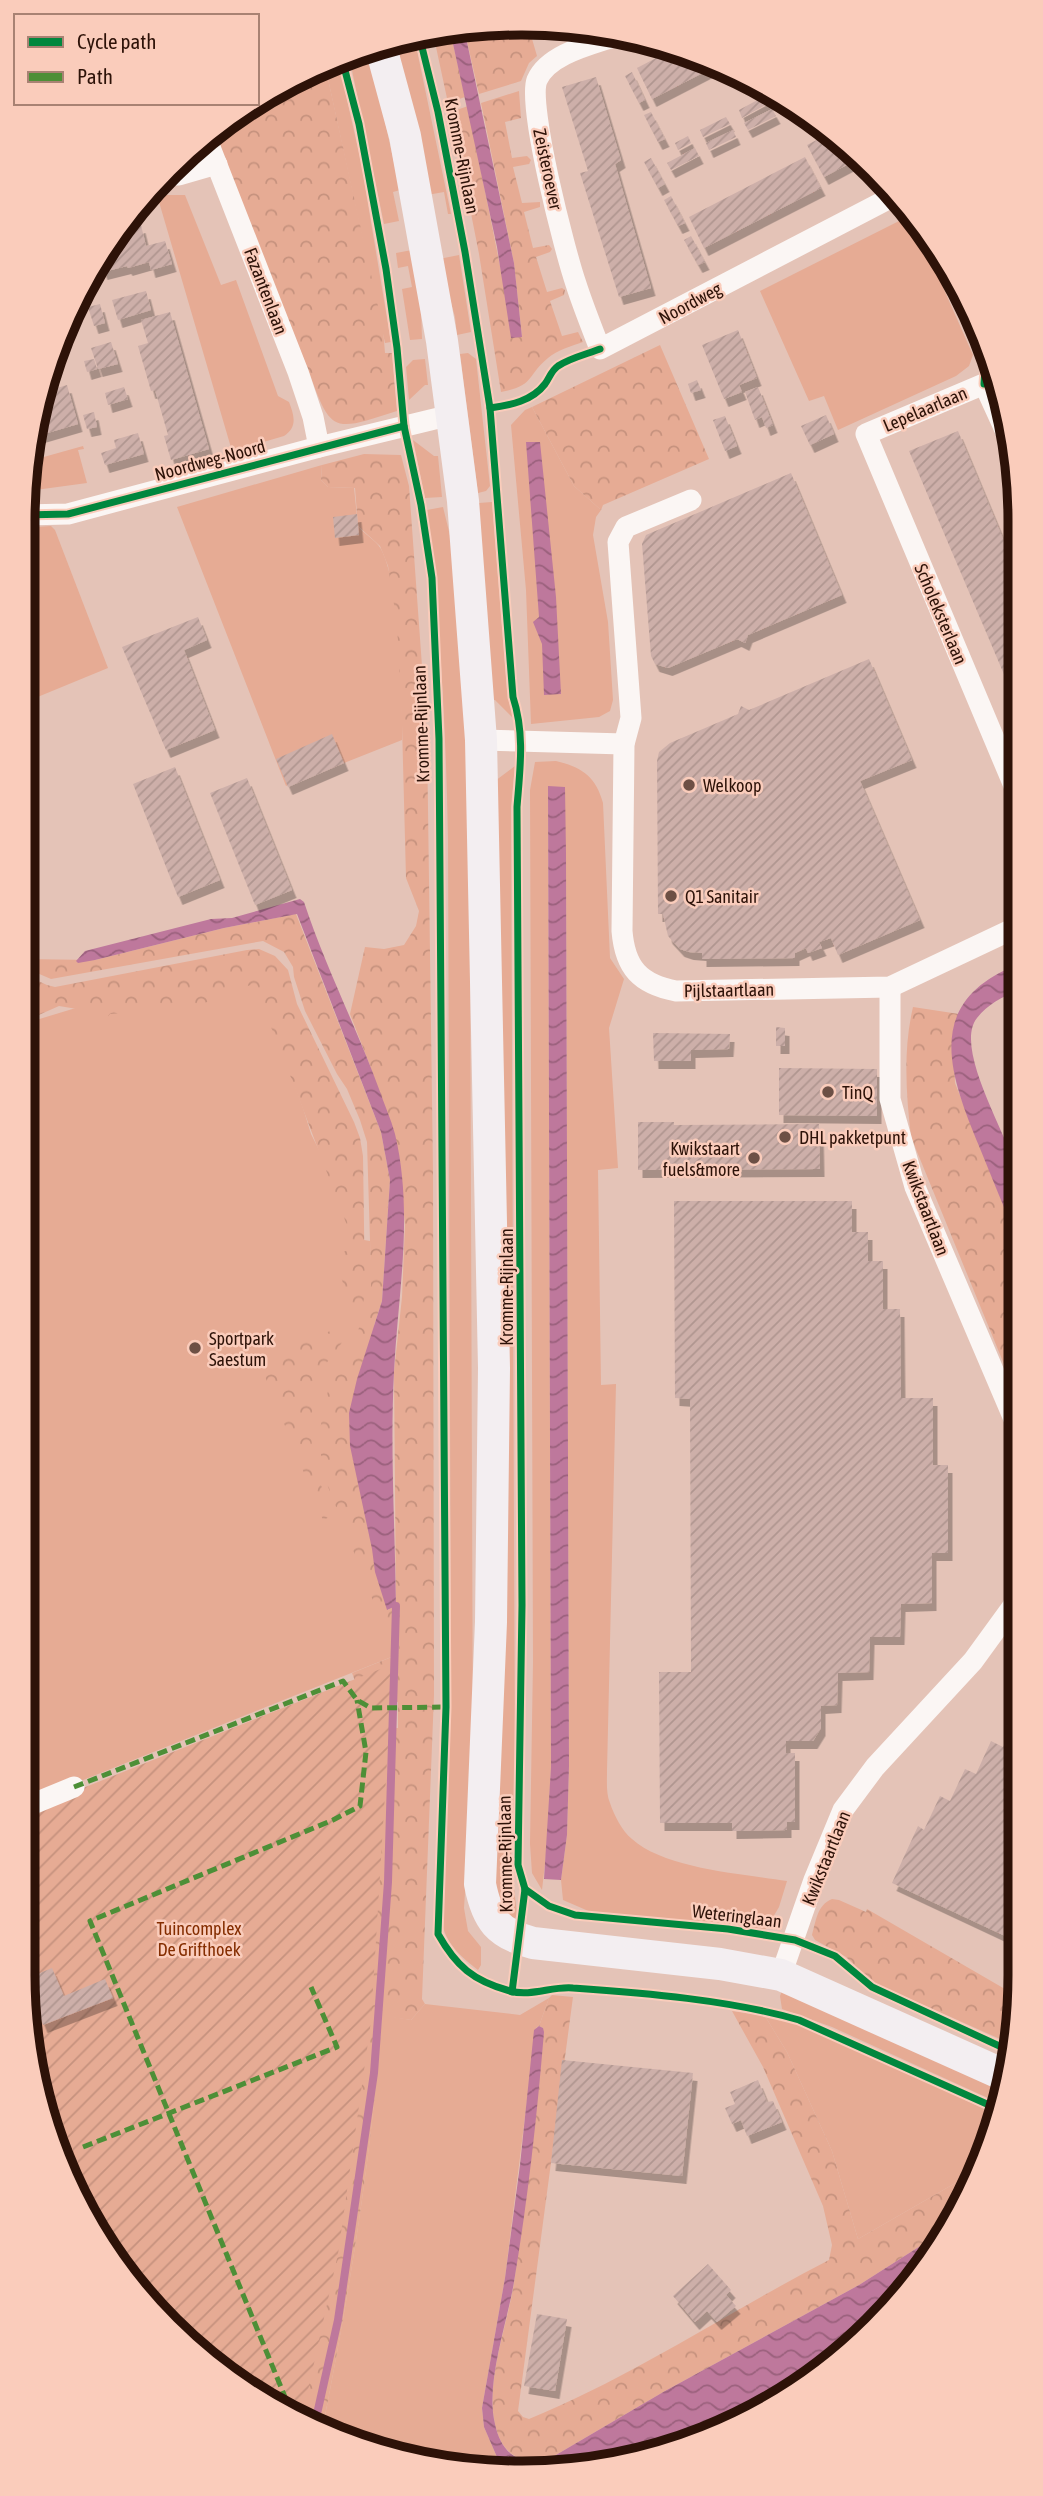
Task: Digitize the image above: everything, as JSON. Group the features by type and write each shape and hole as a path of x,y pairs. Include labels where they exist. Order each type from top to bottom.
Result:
{"street":[{"name":"Zeisteroever","path":"600,349 575,283 547,172 534,97 538,79 553,60 601,42"},
{"name":"Kromme-Rijnlaan","path":"383,56 405,136 442,341 463,501 481,740 494,1368 491,1622 480,1884 490,1919 499,1929 519,1939 534,1943 720,1964 781,1975"},
{"name":"Fazantenlaan","path":"211,148 298,372 313,417 319,447"},
{"path":"179,175 217,164"},
{"name":"Noordweg","path":"600,349 886,200"},
{"name":"Lepelaarlaan","path":"866,434 984,384 993,404"},
{"name":"Noordweg-Noord","path":"35,515 68,514 451,415"},
{"name":"Scholeksterlaan","path":"866,434 1008,772"},
{"name":"Pijlstaartlaan","path":"691,500 626,527 618,542 631,718 624,744 622,931 628,960 644,980 657,987 676,991 890,988"},
{"path":"481,740 624,744"},
{"path":"890,988 1008,931"},
{"name":"Kwikstaartlaan","path":"890,988 890,1099 915,1187 1008,1405"},
{"name":"Kwikstaartlaan","path":"781,1975 814,1880 843,1810 875,1767 973,1661 1008,1613"},
{"path":"35,1803 74,1787"},
{"path":"781,1975 998,2072"}],"green space":[{"path":"531,35 537,56 529,63 521,81 479,94 466,38"},
{"path":"452,40 465,97 448,103 435,43"},
{"path":"416,47 451,214 448,214 444,192 427,195 395,52"},
{"path":"371,59 400,190 393,192 399,221 384,224 351,66"},
{"path":"340,70 361,162 391,342 385,343 327,75"},
{"path":"327,75 383,329 385,353 392,353 397,411 359,422 337,422 322,406 213,146 278,100"},
{"path":"519,91 521,118 505,122 512,158 527,156 531,160 529,164 513,167 522,203 540,202 540,207 524,212 533,248 549,245 552,249 536,257 547,292 562,288 565,290 564,295 550,301 562,336 578,332 583,342 552,355 520,387 501,392 479,254 451,112 468,106 505,291 522,337 514,263 481,103"},
{"path":"161,195 185,195 221,285 236,280 278,396 289,402 292,412 293,425 284,436 232,451 158,199"},
{"path":"902,219 929,256 973,355 969,366 956,376 838,430 824,396 809,401 760,291"},
{"path":"412,250 421,308 422,339 410,340 402,289 412,287 408,266 398,268 396,253"},
{"path":"459,255 471,332 457,335 455,317 439,259"},
{"path":"660,345 709,459 603,505 601,510 574,486 532,407"},
{"path":"468,353 476,359 490,486 486,491 478,493 460,354"},
{"path":"425,359 428,385 409,400 406,367 413,360"},
{"path":"532,407 574,486 601,510 596,517 593,535 608,622 613,700 610,711 599,717 531,724 526,590 511,425 525,410"},
{"path":"413,440 434,456 438,456 442,497 425,498"},
{"path":"83,446 84,449 78,450 87,483 36,490 39,458"},
{"path":"364,454 401,455 409,486 427,735 433,1171 434,1695 422,1999 425,2004 411,2020 382,2016 359,2222 324,2419 292,2403 322,2249 369,1729 398,1728 398,1702 365,1707 352,1673 399,1654 396,1606 394,1372 402,1297 405,1225 400,1173 372,1071 350,1014 365,947 384,949 404,945 416,926 419,911 406,878 397,624 388,566 380,546 358,526 355,488 328,487 321,480 322,465"},
{"path":"322,465 321,480 328,487 354,488 358,526 379,546 388,567 397,614 402,740 286,786 177,507"},
{"path":"492,502 507,689 513,718 495,700 489,700 479,503"},
{"path":"443,507 455,556 467,753 473,1769 464,1908 468,1931 481,1947 481,1965 478,1970 452,1946 443,1927 451,1691 448,839 442,674 427,510"},
{"path":"51,526 55,530 108,668 35,698 35,527"},
{"path":"556,761 587,774 603,803 610,958 624,979 609,1028 618,1168 598,1170 601,1385 616,1384 608,1796 614,1813 628,1836 646,1849 684,1864 706,1869 787,1881 779,1907 766,1929 593,1913 563,1900 561,1880 567,1835 569,1766 566,853 548,787 551,1767 542,1890 532,1873 530,790 535,762"},
{"path":"515,766 511,807 515,1770 511,1863 517,1914 512,1920 500,1905 493,1882 495,781"},
{"path":"296,914 381,1132 390,1180 382,1301 349,1413 350,1446 375,1572 388,1610 393,1607 393,1629 385,1631 323,1474 319,1434 329,1386 336,1367 350,1347 367,1311 371,1286 367,1142 347,1089 305,1011 293,967 284,952 263,941 51,979 35,972 35,959 95,960 224,928"},
{"path":"259,949 275,956 288,970 297,1004 360,1138 363,1156 365,1293 356,1321 334,1257 355,1246 253,984 174,1015 172,1009 110,1014 104,1021 83,1010 59,1006 35,1017 35,980 55,987"},
{"name":"Sportpark Saestum","path":"247,956 311,1134 364,1240 370,1241 388,1610 396,1606 399,1654 35,1799 35,1020"},
{"path":"913,1007 959,1014 953,1031 955,1083 1008,1216 1008,1374 911,1137 906,1072"},
{"path":"356,1321 323,1368 315,1389 311,1432 313,1459 334,1515 323,1520 258,1359"},
{"name":"Tuincomplex De Grifthoek","path":"393,1664 371,2021 338,2254 304,2410 251,2379 177,2319 136,2271 100,2219 50,2091 39,2038 35,1974 35,1807"},
{"path":"832,1899 839,1900 866,1912 867,1909 1007,1990 1004,2041 872,1982 846,1957 815,1940 812,1935 818,1914"},
{"path":"782,1991 995,2084 991,2099 832,2027 782,2009"},
{"path":"552,1995 573,1997 518,2411 523,2417 529,2419 606,2383 829,2260 832,2245 823,2206 763,2067 732,2011 765,2016 787,2052 832,2151 858,2239 963,2179 926,2244 547,2460 529,2461 512,2454 501,2442 495,2424 493,2390 514,2283 543,2028 539,2026"},
{"path":"549,1998 536,2028 505,2278 482,2408 484,2427 498,2460 427,2452 365,2435 324,2419 359,2221 382,2015 411,2020 425,2004 520,2015"},
{"path":"37,2013 132,2265 100,2218 72,2161 44,2069"},
{"path":"765,2016 791,2022 851,2046 988,2111 963,2179 858,2239 832,2151 787,2052"}],"water":[{"path":"466,38 514,263 522,337 511,338 497,247 452,40"},
{"path":"526,442 540,442 556,597 561,694 544,695 542,644 533,622 539,617"},
{"path":"548,786 565,787 566,853 569,1766 567,1835 561,1880 544,1879 551,1767"},
{"path":"300,899 304,902 379,1089 395,1134 401,1164 403,1253 392,1430 396,1606 387,1610 375,1572 350,1446 349,1413 382,1301 390,1180 381,1132 297,914 224,928 95,960 78,963 76,961 85,951 211,919 232,918"},
{"path":"1008,970 1008,995 977,1018 971,1032 977,1070 1008,1147 1008,1217 968,1119 953,1066 952,1042 956,1019 967,999 987,980"},
{"path":"539,2026 544,2032 528,2189 514,2282 498,2353 493,2390 495,2424 501,2442 512,2454 526,2461 498,2460 484,2427 482,2408 505,2278 534,2030"},
{"path":"925,2243 907,2271 866,2319 818,2360 765,2396 708,2424 678,2435 616,2452 547,2460 665,2391 859,2285"}],"building":[{"path":"660,56 706,71 652,99 637,68"},
{"path":"632,72 645,100 639,103 625,76"},
{"path":"596,77 621,160 615,164 651,288 619,297 580,173 588,171 562,87"},
{"path":"761,98 769,103 742,118 739,110"},
{"path":"772,109 776,116 748,130 744,123"},
{"path":"651,112 665,139 658,142 644,115"},
{"path":"726,117 730,124 703,137 700,130"},
{"path":"733,130 736,137 709,150 706,143"},
{"path":"688,136 691,143 678,150 675,143"},
{"path":"820,138 850,163 824,177 807,145"},
{"path":"695,148 699,156 671,170 667,163"},
{"path":"805,157 821,188 704,248 689,217"},
{"path":"651,158 665,184 658,188 644,162"},
{"path":"671,196 685,223 678,226 664,200"},
{"path":"141,225 146,246 165,241 172,264 151,270 149,262 104,272 117,251 135,227"},
{"path":"691,236 705,262 698,265 684,240"},
{"path":"146,291 151,310 118,320 112,300"},
{"path":"100,304 105,323 94,326 88,307"},
{"path":"170,312 209,449 171,460 164,436 168,435 155,390 151,391 138,346 148,343 141,320"},
{"path":"738,330 757,378 739,385 742,392 724,399 702,345"},
{"path":"111,342 118,364 98,369 91,348"},
{"path":"94,359 97,369 87,372 84,361"},
{"path":"697,380 701,390 691,393 688,384"},
{"path":"67,385 78,424 43,434 44,427 54,389"},
{"path":"124,387 128,399 108,405 105,393"},
{"path":"758,387 773,425 766,428 762,417 755,420 745,392"},
{"path":"94,412 97,427 87,429 83,415"},
{"path":"826,415 834,434 810,445 801,426"},
{"path":"725,416 737,446 725,451 713,420"},
{"path":"958,431 1008,551 1008,684 909,451"},
{"path":"138,433 144,454 105,465 101,453 116,448 114,440"},
{"path":"791,473 842,595 748,635 745,643 737,639 668,668 655,664 651,656 642,544 646,535"},
{"path":"357,514 359,535 335,538 333,517"},
{"path":"198,617 207,640 184,650 215,730 166,750 122,647"},
{"path":"869,659 912,760 860,781 920,920 838,955 831,938 819,942 822,948 808,953 806,948 795,953 795,958 702,959 702,953 680,949 668,936 663,914 658,914 659,752 670,743 738,714 741,706 749,710"},
{"path":"332,734 344,763 288,787 276,759"},
{"path":"175,767 220,880 178,897 133,784"},
{"path":"247,778 292,890 255,905 210,793"},
{"path":"776,1027 785,1028 785,1046 776,1046"},
{"path":"653,1033 730,1034 729,1049 691,1050 691,1061 654,1061"},
{"name":"TinQ","path":"779,1068 877,1069 877,1116 779,1115"},
{"path":"638,1122 674,1122 674,1125 819,1124 820,1169 638,1170"},
{"path":"674,1201 852,1201 852,1232 868,1232 868,1261 883,1261 883,1309 900,1309 901,1398 933,1398 933,1465 948,1465 948,1553 932,1553 932,1603 901,1604 900,1637 870,1637 869,1672 838,1673 837,1705 821,1706 821,1728 813,1741 786,1741 786,1753 795,1753 795,1822 787,1822 787,1830 732,1831 732,1823 660,1823 659,1672 691,1672 690,1399 675,1398"},
{"path":"1008,1735 1008,1937 892,1883 918,1826 924,1830 940,1796 950,1801 965,1769 976,1774 991,1741 1003,1747"},
{"path":"52,1968 64,1996 105,1979 113,1998 43,2025 36,2007 36,1992 39,1991 35,1975"},
{"path":"562,2060 693,2073 682,2176 551,2163"},
{"path":"758,2080 767,2102 773,2101 782,2122 747,2136 741,2120 732,2124 725,2108 735,2104 730,2092"},
{"path":"708,2264 731,2290 726,2295 736,2306 717,2322 707,2311 695,2322 673,2296"},
{"path":"537,2314 567,2319 555,2391 524,2386"}],"waterway":[{"path":"317,2416 338,2320 374,2073 388,1882 396,1606"}],"marked path":[{"path":"74,1787 343,1681 357,1700 371,1708 446,1707"},
{"path":"286,2401 90,1921 333,1820 360,1806 366,1752 357,1700"},
{"path":"83,2147 337,2047 311,1987"}],"cycle path":[{"path":"422,45 438,112 465,252 490,408 513,697 520,738 517,807 522,1605 518,1865 525,1889 512,1992"},
{"path":"344,69 359,124 386,269 404,426 421,505 432,578 439,739 446,1707 438,1934 467,1971 497,1987 518,1993 565,1988 629,1992 716,2002 772,2013 799,2020 989,2105"},
{"path":"490,408 513,404 527,398 540,390 558,366 600,349"},
{"path":"984,384 985,374"},
{"path":"35,515 68,514 404,426"},
{"name":"Weteringlaan","path":"525,1889 549,1906 575,1915 728,1929 795,1940 835,1956 872,1987 1002,2047"}],"place":[{"name":"Welkoop","path":"689,785"},
{"name":"Q1 Sanitair","path":"671,896"},
{"name":"TinQ","path":"828,1092"},
{"name":"DHL pakketpunt","path":"785,1137"},
{"name":"Kwikstaart fuels&more","path":"754,1158"},
{"name":"Sportpark Saestum","path":"195,1348"}]}
